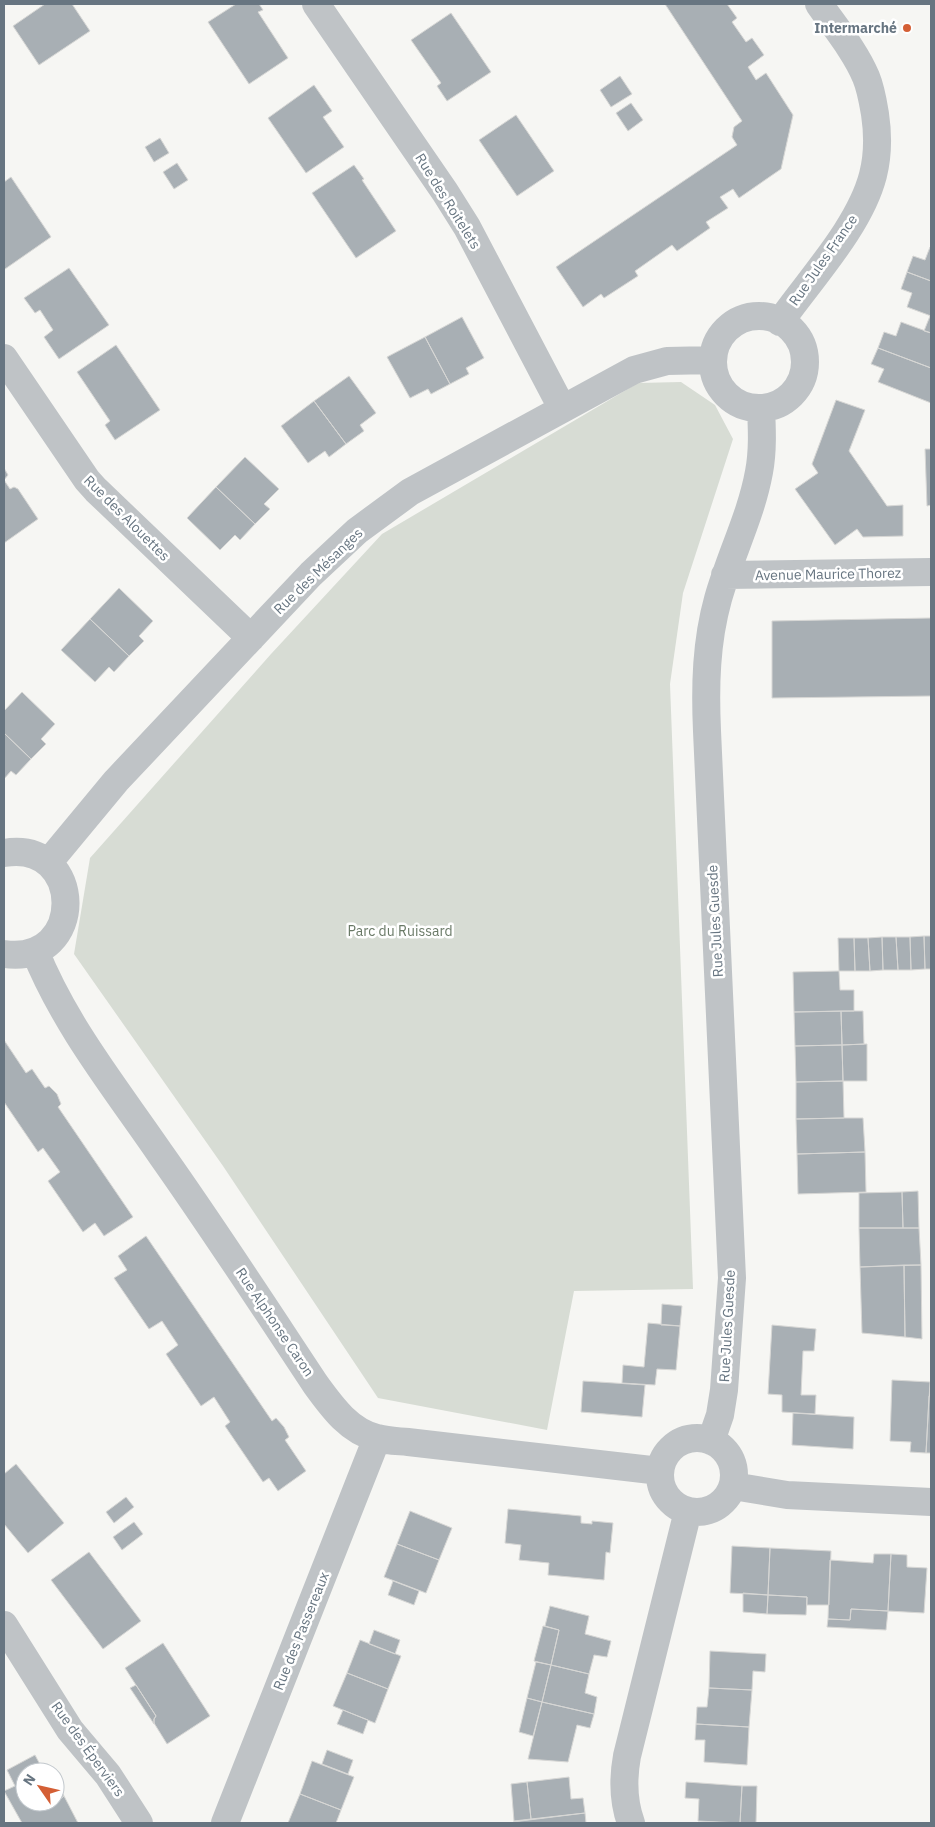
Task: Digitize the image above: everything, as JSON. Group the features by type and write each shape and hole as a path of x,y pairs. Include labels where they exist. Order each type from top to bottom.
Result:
{"street":[{"name":"Rue des Roitelets","path":"316,4 464,221 562,408"},
{"name":"Rue Jules France","path":"780,322 824,263 852,221 868,190 876,160 876,121 871,90 860,65 819,4"},
{"path":"760,316 773,318 780,322 791,330 799,341 804,354 803,376 797,388 787,398 774,405 761,408 747,406 729,397 717,380 713,360 719,340 733,324 746,318 760,316"},
{"name":"Rue des Alouettes","path":"4,358 86,480 251,638"},
{"name":"Rue des Mésanges","path":"48,863 116,782 251,638 343,542 392,504 429,480 619,377 651,364 667,361 713,360"},
{"name":"Rue Jules Guesde","path":"712,1441 720,1415 724,1390 732,1278 706,695 708,645 724,575 752,501 760,471 762,447 761,408"},
{"name":"Avenue Maurice Thorez","path":"724,575 931,572"},
{"path":"4,853 26,853 48,863 59,876 65,890 65,915 60,930 55,936 35,951 19,955 4,954"},
{"name":"Rue Alphonse Caron","path":"35,951 52,990 73,1026 321,1391 335,1410 355,1429 377,1438 660,1471"},
{"name":"Rue des Passereaux","path":"225,1823 377,1438"},
{"path":"696,1438 712,1441 721,1446 731,1460 734,1470 733,1486 726,1500 718,1506 703,1512 688,1512 679,1508 668,1498 661,1485 660,1471 665,1456 676,1444 686,1440 696,1438"},
{"path":"733,1486 787,1495 931,1502"},
{"path":"631,1823 624,1788 627,1756 688,1512"},
{"name":"Rue des Éperviers","path":"4,1625 70,1730 108,1774 139,1823"}],"green space":[{"name":"Parc du Ruissard","path":"681,382 715,405 733,439 683,593 670,684 693,1289 574,1291 547,1430 378,1398 223,1166 74,954 90,858 271,654 382,534 638,383"}],"building":[{"path":"45,4 72,4 90,31 39,65 13,26"},
{"path":"236,4 259,4 263,10 258,12 288,58 249,84 208,22"},
{"path":"665,4 727,4 737,18 732,22 746,42 752,38 764,55 748,67 756,80 766,73 793,115 781,169 739,198 733,189 720,197 728,208 706,222 710,228 677,251 672,245 635,271 638,276 604,298 601,294 583,307 556,267 737,145 732,137 734,127 742,121"},
{"path":"451,13 491,72 447,101 437,86 441,83 411,40"},
{"path":"620,76 632,94 611,107 600,90"},
{"path":"314,85 332,111 323,117 344,147 306,173 268,118"},
{"path":"631,103 643,120 628,131 616,113"},
{"path":"516,115 554,171 517,196 479,140"},
{"path":"160,138 169,153 154,162 145,147"},
{"path":"177,163 188,180 174,189 163,172"},
{"path":"354,165 396,231 356,258 312,193"},
{"path":"11,177 51,237 5,269 4,182"},
{"path":"930,247 931,281 907,272 913,256 925,260"},
{"path":"69,268 109,325 59,359 44,337 53,330 40,310 35,313 24,298"},
{"path":"907,272 931,281 931,316 907,307 912,293 901,289"},
{"path":"931,316 931,333 924,331"},
{"path":"462,317 484,358 466,368 469,374 450,384 425,337"},
{"path":"901,322 931,333 931,368 878,348 884,332 896,336"},
{"path":"425,337 450,384 431,394 428,389 410,398 387,357"},
{"path":"116,345 160,410 115,440 105,425 110,421 77,372"},
{"path":"878,348 931,368 931,403 878,382 884,369 871,364"},
{"path":"349,376 376,413 360,425 364,431 346,444 314,401"},
{"path":"836,400 865,410 849,451 887,506 903,505 903,536 863,537 857,529 835,545 795,489 818,473 812,464"},
{"path":"314,401 346,444 329,457 325,451 308,463 281,426"},
{"path":"925,449 931,449 931,505 927,506"},
{"path":"245,457 279,489 264,504 270,509 255,524 216,487"},
{"path":"4,468 8,475 4,480"},
{"path":"4,480 10,489 14,487 18,489 38,519 4,543"},
{"path":"216,487 255,524 240,540 235,535 220,550 187,518"},
{"path":"119,588 153,621 139,636 144,641 129,656 90,619"},
{"path":"931,618 931,696 772,698 772,621"},
{"path":"90,619 129,656 114,672 109,667 95,682 61,650"},
{"path":"22,692 55,724 41,739 46,744 31,759 4,733 4,711"},
{"path":"4,733 31,759 16,775 11,771 4,779"},
{"path":"924,936 925,969 911,970 910,937"},
{"path":"924,936 931,936 931,969 925,969"},
{"path":"882,937 896,937 898,970 883,970"},
{"path":"882,937 883,970 870,971 868,938"},
{"path":"896,937 910,937 911,970 898,970"},
{"path":"838,938 854,938 855,971 839,971"},
{"path":"854,938 868,938 870,971 855,971"},
{"path":"839,971 840,990 854,990 854,1011 794,1012 793,972"},
{"path":"841,1011 842,1045 795,1046 794,1012"},
{"path":"841,1011 863,1011 864,1044 842,1045"},
{"path":"4,1040 26,1073 32,1069 45,1088 49,1086 57,1094 61,1104 58,1107 133,1217 104,1236 95,1223 83,1232 48,1181 60,1172 43,1148 38,1152 4,1102"},
{"path":"867,1044 867,1081 843,1081 842,1045"},
{"path":"842,1045 843,1081 796,1082 795,1046"},
{"path":"843,1081 844,1118 796,1119 796,1082"},
{"path":"863,1118 865,1152 797,1154 796,1119"},
{"path":"865,1152 866,1192 798,1194 797,1154"},
{"path":"918,1191 919,1228 903,1228 902,1192"},
{"path":"902,1192 903,1228 859,1228 859,1193"},
{"path":"859,1228 919,1228 921,1265 860,1267"},
{"path":"146,1236 272,1421 276,1418 284,1427 289,1437 285,1440 306,1471 278,1491 269,1478 263,1482 225,1426 230,1422 214,1397 201,1406 166,1354 178,1345 162,1321 149,1329 114,1278 127,1270 118,1256"},
{"path":"904,1265 905,1337 862,1333 860,1267"},
{"path":"904,1265 921,1265 922,1339 905,1337"},
{"path":"662,1304 682,1306 680,1326 661,1325"},
{"path":"648,1323 680,1326 676,1370 657,1369 655,1385 622,1383 623,1365 644,1367"},
{"path":"772,1325 816,1329 814,1351 803,1351 801,1395 816,1395 815,1414 782,1412 782,1395 768,1394"},
{"path":"892,1380 930,1382 926,1453 910,1452 911,1442 890,1441"},
{"path":"583,1381 645,1385 642,1417 581,1412"},
{"path":"929,1396 931,1397 931,1453 926,1453"},
{"path":"793,1413 854,1417 853,1449 792,1445"},
{"path":"16,1464 64,1523 28,1553 4,1524 4,1474"},
{"path":"126,1497 134,1507 114,1523 106,1512"},
{"path":"508,1509 581,1516 581,1523 592,1524 592,1521 613,1523 610,1553 606,1552 604,1580 548,1575 549,1563 519,1560 521,1545 505,1543"},
{"path":"410,1511 452,1528 439,1560 397,1544"},
{"path":"134,1522 143,1534 122,1550 113,1537"},
{"path":"397,1544 439,1560 426,1593 384,1577"},
{"path":"732,1546 770,1548 768,1595 730,1593"},
{"path":"770,1548 831,1551 829,1605 807,1605 807,1597 768,1595"},
{"path":"89,1552 141,1621 103,1649 51,1580"},
{"path":"874,1554 891,1554 888,1611 851,1609 850,1620 828,1619 830,1560 873,1563"},
{"path":"891,1554 907,1555 907,1567 927,1568 924,1613 888,1611"},
{"path":"393,1581 419,1591 414,1605 388,1595"},
{"path":"743,1593 768,1595 767,1614 743,1612"},
{"path":"768,1595 807,1597 806,1615 767,1614"},
{"path":"550,1606 589,1616 585,1634 611,1641 607,1657 594,1655 589,1674 551,1665 559,1630 545,1626"},
{"path":"851,1609 888,1611 886,1630 827,1627 828,1619 850,1620"},
{"path":"543,1626 559,1630 551,1665 534,1661"},
{"path":"374,1630 400,1640 395,1654 369,1644"},
{"path":"360,1640 401,1656 388,1689 347,1673"},
{"path":"163,1643 210,1716 167,1744 154,1723 156,1716 125,1668"},
{"path":"710,1651 766,1654 765,1672 753,1671 752,1690 709,1688"},
{"path":"536,1662 551,1665 542,1702 527,1698"},
{"path":"551,1665 589,1674 585,1693 597,1697 594,1714 542,1702"},
{"path":"347,1673 388,1689 375,1723 333,1706"},
{"path":"136,1685 156,1716 154,1724 130,1688"},
{"path":"709,1688 752,1690 749,1727 696,1724 697,1707 707,1707"},
{"path":"527,1698 542,1702 533,1736 519,1732"},
{"path":"542,1702 594,1714 590,1728 577,1725 568,1762 528,1759"},
{"path":"343,1710 368,1720 363,1734 337,1724"},
{"path":"696,1724 749,1727 747,1765 704,1762 705,1740 695,1740"},
{"path":"327,1750 353,1760 348,1774 322,1764"},
{"path":"35,1755 39,1762 22,1762"},
{"path":"312,1761 354,1777 341,1810 300,1794"},
{"path":"15,1766 15,1786 7,1770"},
{"path":"569,1777 571,1799 583,1798 585,1813 531,1819 527,1782"},
{"path":"527,1782 531,1819 514,1821 511,1784"},
{"path":"686,1782 742,1786 740,1823 698,1821 699,1799 685,1798"},
{"path":"15,1786 15,1811 4,1791"},
{"path":"742,1786 757,1786 756,1823 740,1823"},
{"path":"300,1794 341,1810 336,1823 288,1823"},
{"path":"65,1798 78,1823 22,1823 16,1812 65,1812"},
{"path":"585,1813 586,1823 513,1823 513,1822"}],"place":[{"name":"Intermarché","path":"907,28"}]}
